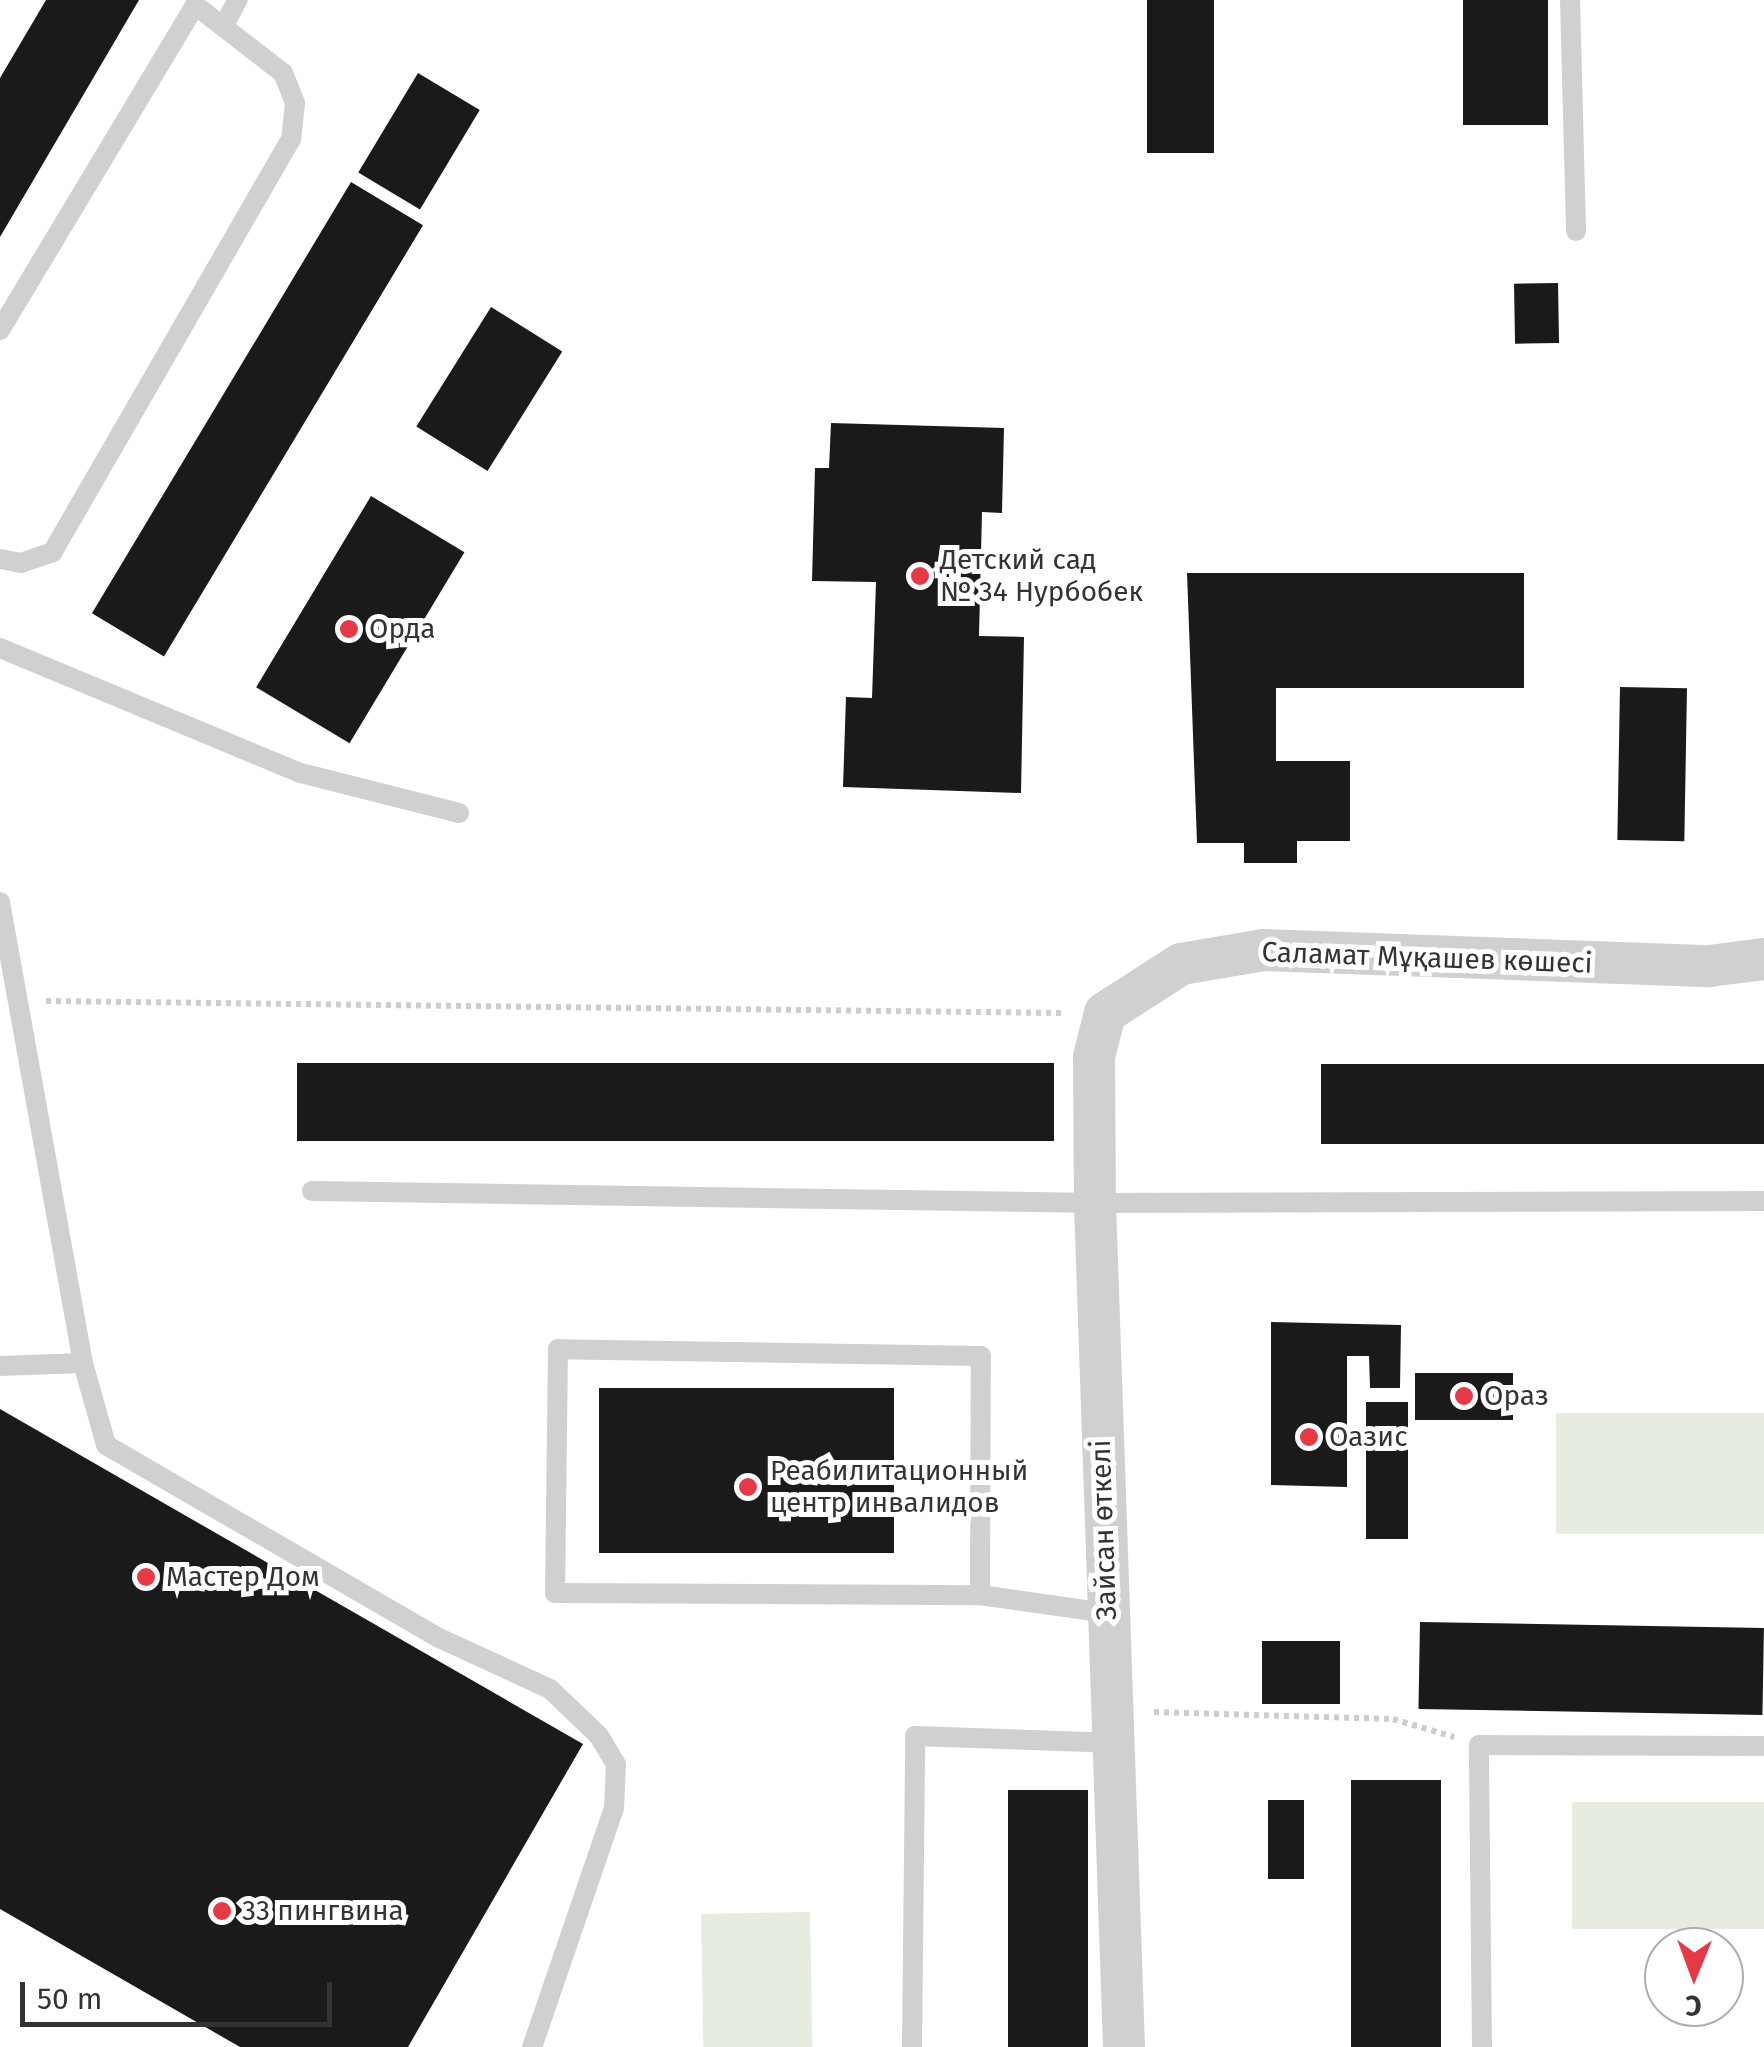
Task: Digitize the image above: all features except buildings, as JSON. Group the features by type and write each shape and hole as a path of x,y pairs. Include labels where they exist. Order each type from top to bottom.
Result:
{"street":[{"name":"Саламат Мұқашев көшесі","path":"1105,1014 1180,964 1264,950 1709,966 1764,959"},
{"name":"Зайсан өткелі","path":"1105,1014 1094,1057 1095,1203 1106,1614 1115,1726 1124,2047"}],"lane":[{"path":"225,22 238,0"},
{"path":"1570,0 1576,231"},
{"path":"0,330 195,5 225,22 283,73 295,102 290,139 53,552 20,563 0,559"},
{"path":"0,648 301,773 459,813"},
{"path":"0,902 22,1001 83,1363 106,1445 438,1636 550,1689 599,1736 616,1764 614,1808 532,2047"},
{"path":"312,1190 1095,1203 1764,1201"},
{"path":"980,1595 981,1356 558,1349 555,1593 980,1595 1106,1614"},
{"path":"0,1366 83,1363"},
{"path":"912,2047 914,1736 1115,1726"},
{"path":"1482,2047 1479,1745 1764,1746"}],"path":[{"path":"22,1001 1105,1014"},
{"path":"1115,1726 1393,1719 1479,1745"}],"shaded area":[{"path":"1556,1413 1764,1413 1764,1534 1556,1534"},
{"path":"1572,1802 1764,1802 1764,1929 1572,1929"},
{"path":"810,1912 812,2047 703,2047 701,1914"}],"place":[{"name":"Детский сад № 34 Нурбобек","path":"920,576"},
{"name":"Орда","path":"349,629"},
{"name":"Ораз","path":"1464,1396"},
{"name":"Оазис","path":"1309,1437"},
{"name":"Реабилитационный центр инвалидов","path":"748,1487"},
{"name":"Мастер Дом","path":"146,1577"},
{"name":"33 пингвина","path":"222,1911"}]}
